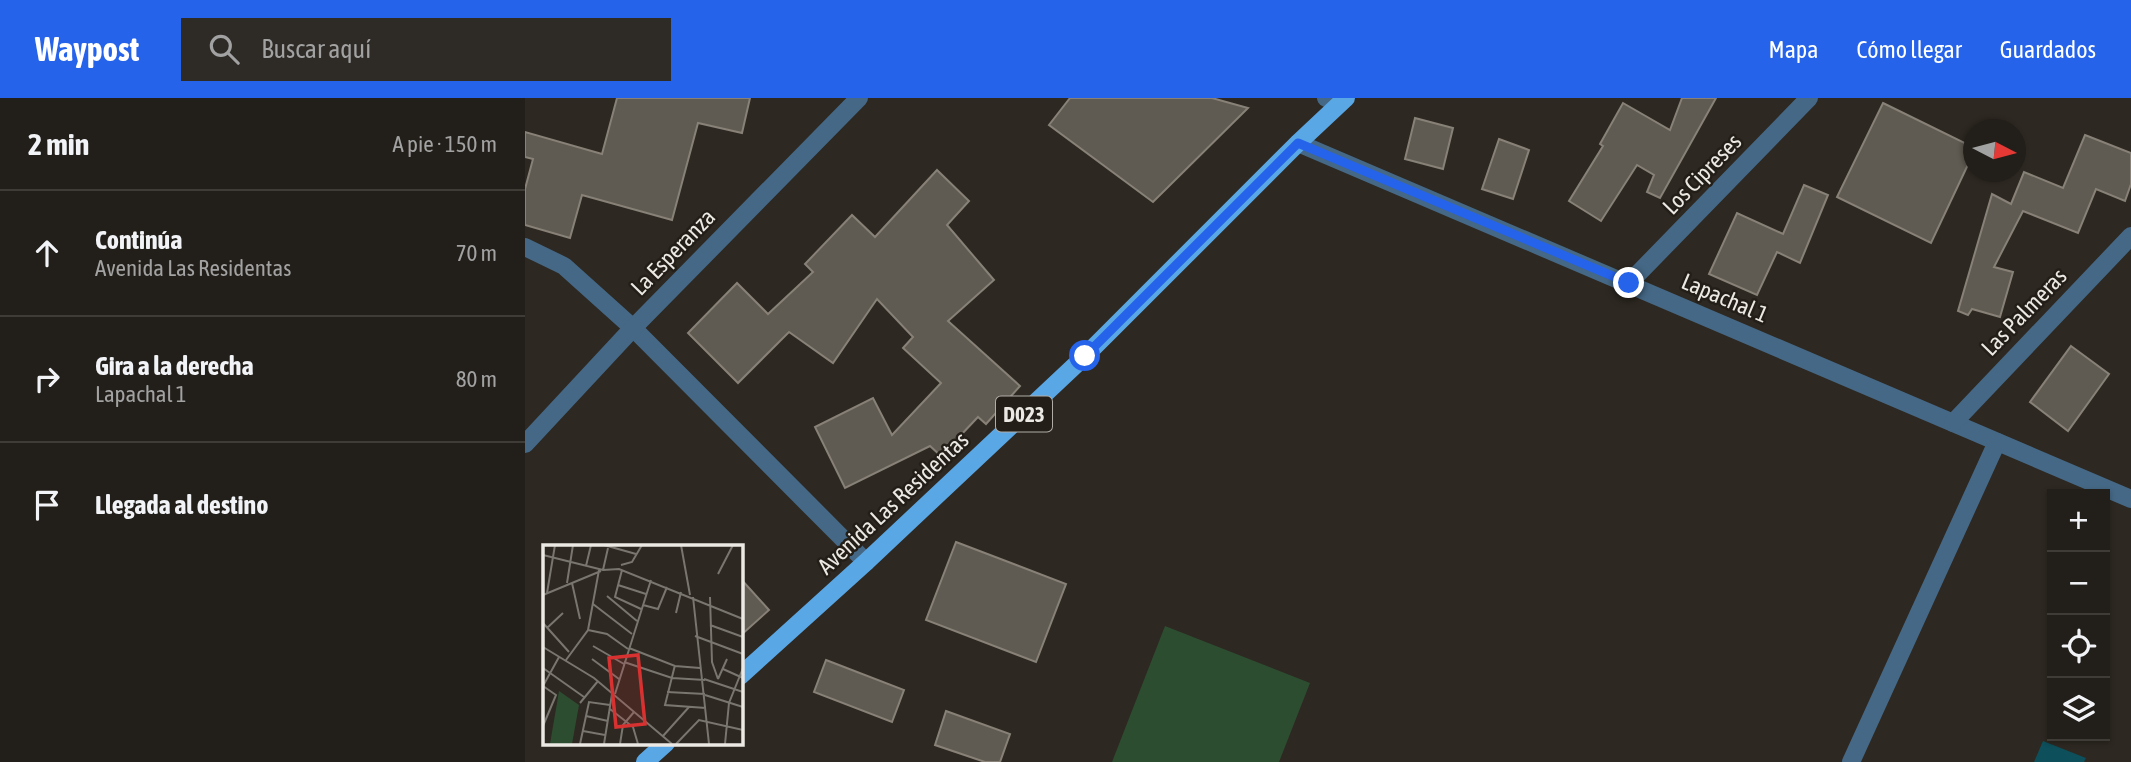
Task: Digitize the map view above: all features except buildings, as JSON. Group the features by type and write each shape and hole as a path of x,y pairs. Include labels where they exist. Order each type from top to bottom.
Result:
{"main road":[{"name":"Avenida Las Residentas","path":"742,674 1085,356 1298,143 1338,99"},
{"path":"645,762 665,744"}],"street":[{"name":"La Esperanza","path":"525,443 633,328 859,98"},
{"name":"Los Cipreses","path":"1629,283 1809,98"},
{"name":"Lapachal 1","path":"1298,143 2131,499"},
{"name":"Las Palmeras","path":"1953,423 2131,236"},
{"path":"525,247 564,266 633,328 866,562"},
{"path":"1851,762 1997,442"}],"green space":[{"path":"1165,626 1310,683 1279,762 1112,762"}],"water":[{"path":"2043,741 2086,758 2084,762 2034,762"}],"route":[{"path":"1085,356 1298,143 1629,283"}]}
